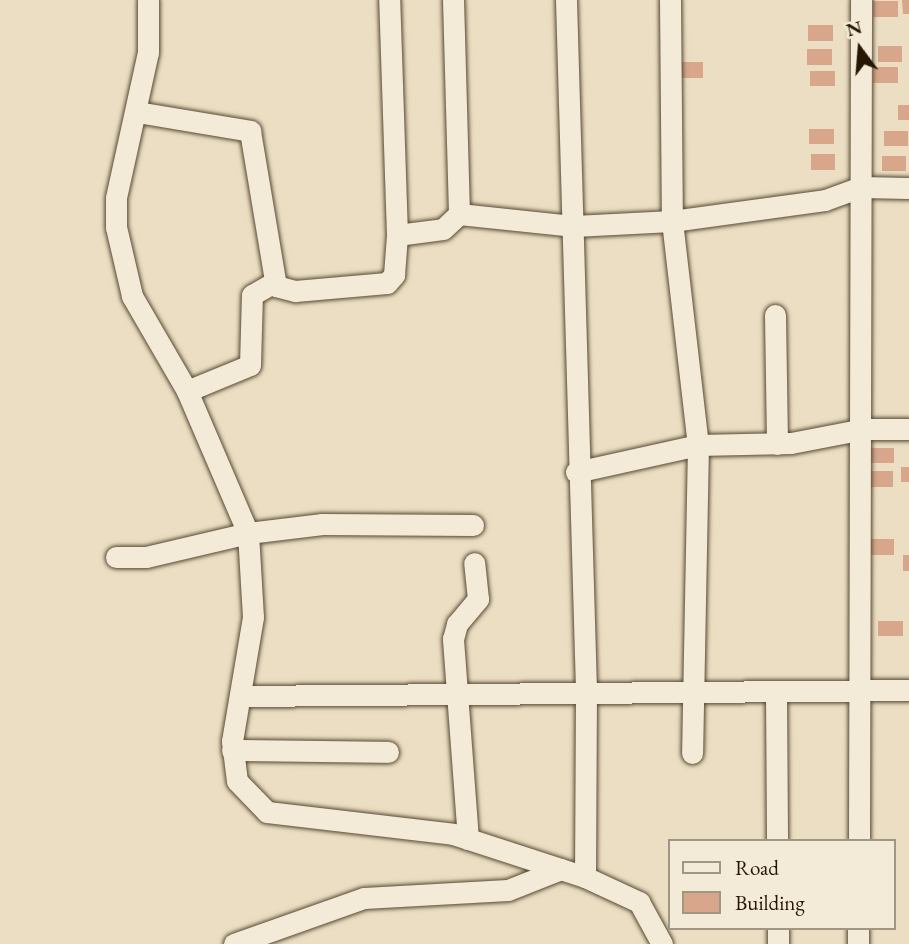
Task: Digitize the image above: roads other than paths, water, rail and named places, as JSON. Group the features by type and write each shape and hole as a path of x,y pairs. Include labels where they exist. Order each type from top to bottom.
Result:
{"street":[{"path":"148,0 148,52 137,112 116,198 120,261 187,391 248,533 253,617 232,750 237,781 267,812 468,839 585,877 639,902 658,943"},
{"path":"187,391 250,365 252,295 273,283 295,291 387,283 394,275 397,234 389,0"},
{"path":"397,234 443,229 459,214 453,0"},
{"path":"566,0 574,226 576,472 586,691 585,877"},
{"path":"670,0 673,221 698,445 691,753"},
{"path":"859,839 864,429 861,0"},
{"path":"137,112 250,131 273,283"},
{"path":"459,214 574,226 673,221 825,200 861,187 909,188"},
{"path":"775,315 777,444"},
{"path":"576,472 698,445 777,444 864,429 909,429"},
{"path":"116,557 146,557 248,533 322,524 473,525"},
{"path":"468,839 454,631 478,599 474,563"},
{"path":"240,696 457,696 586,691 861,695 909,690"},
{"path":"776,692 777,839"},
{"path":"232,750 388,752"},
{"path":"234,944 363,898 508,890 561,869"}]}
